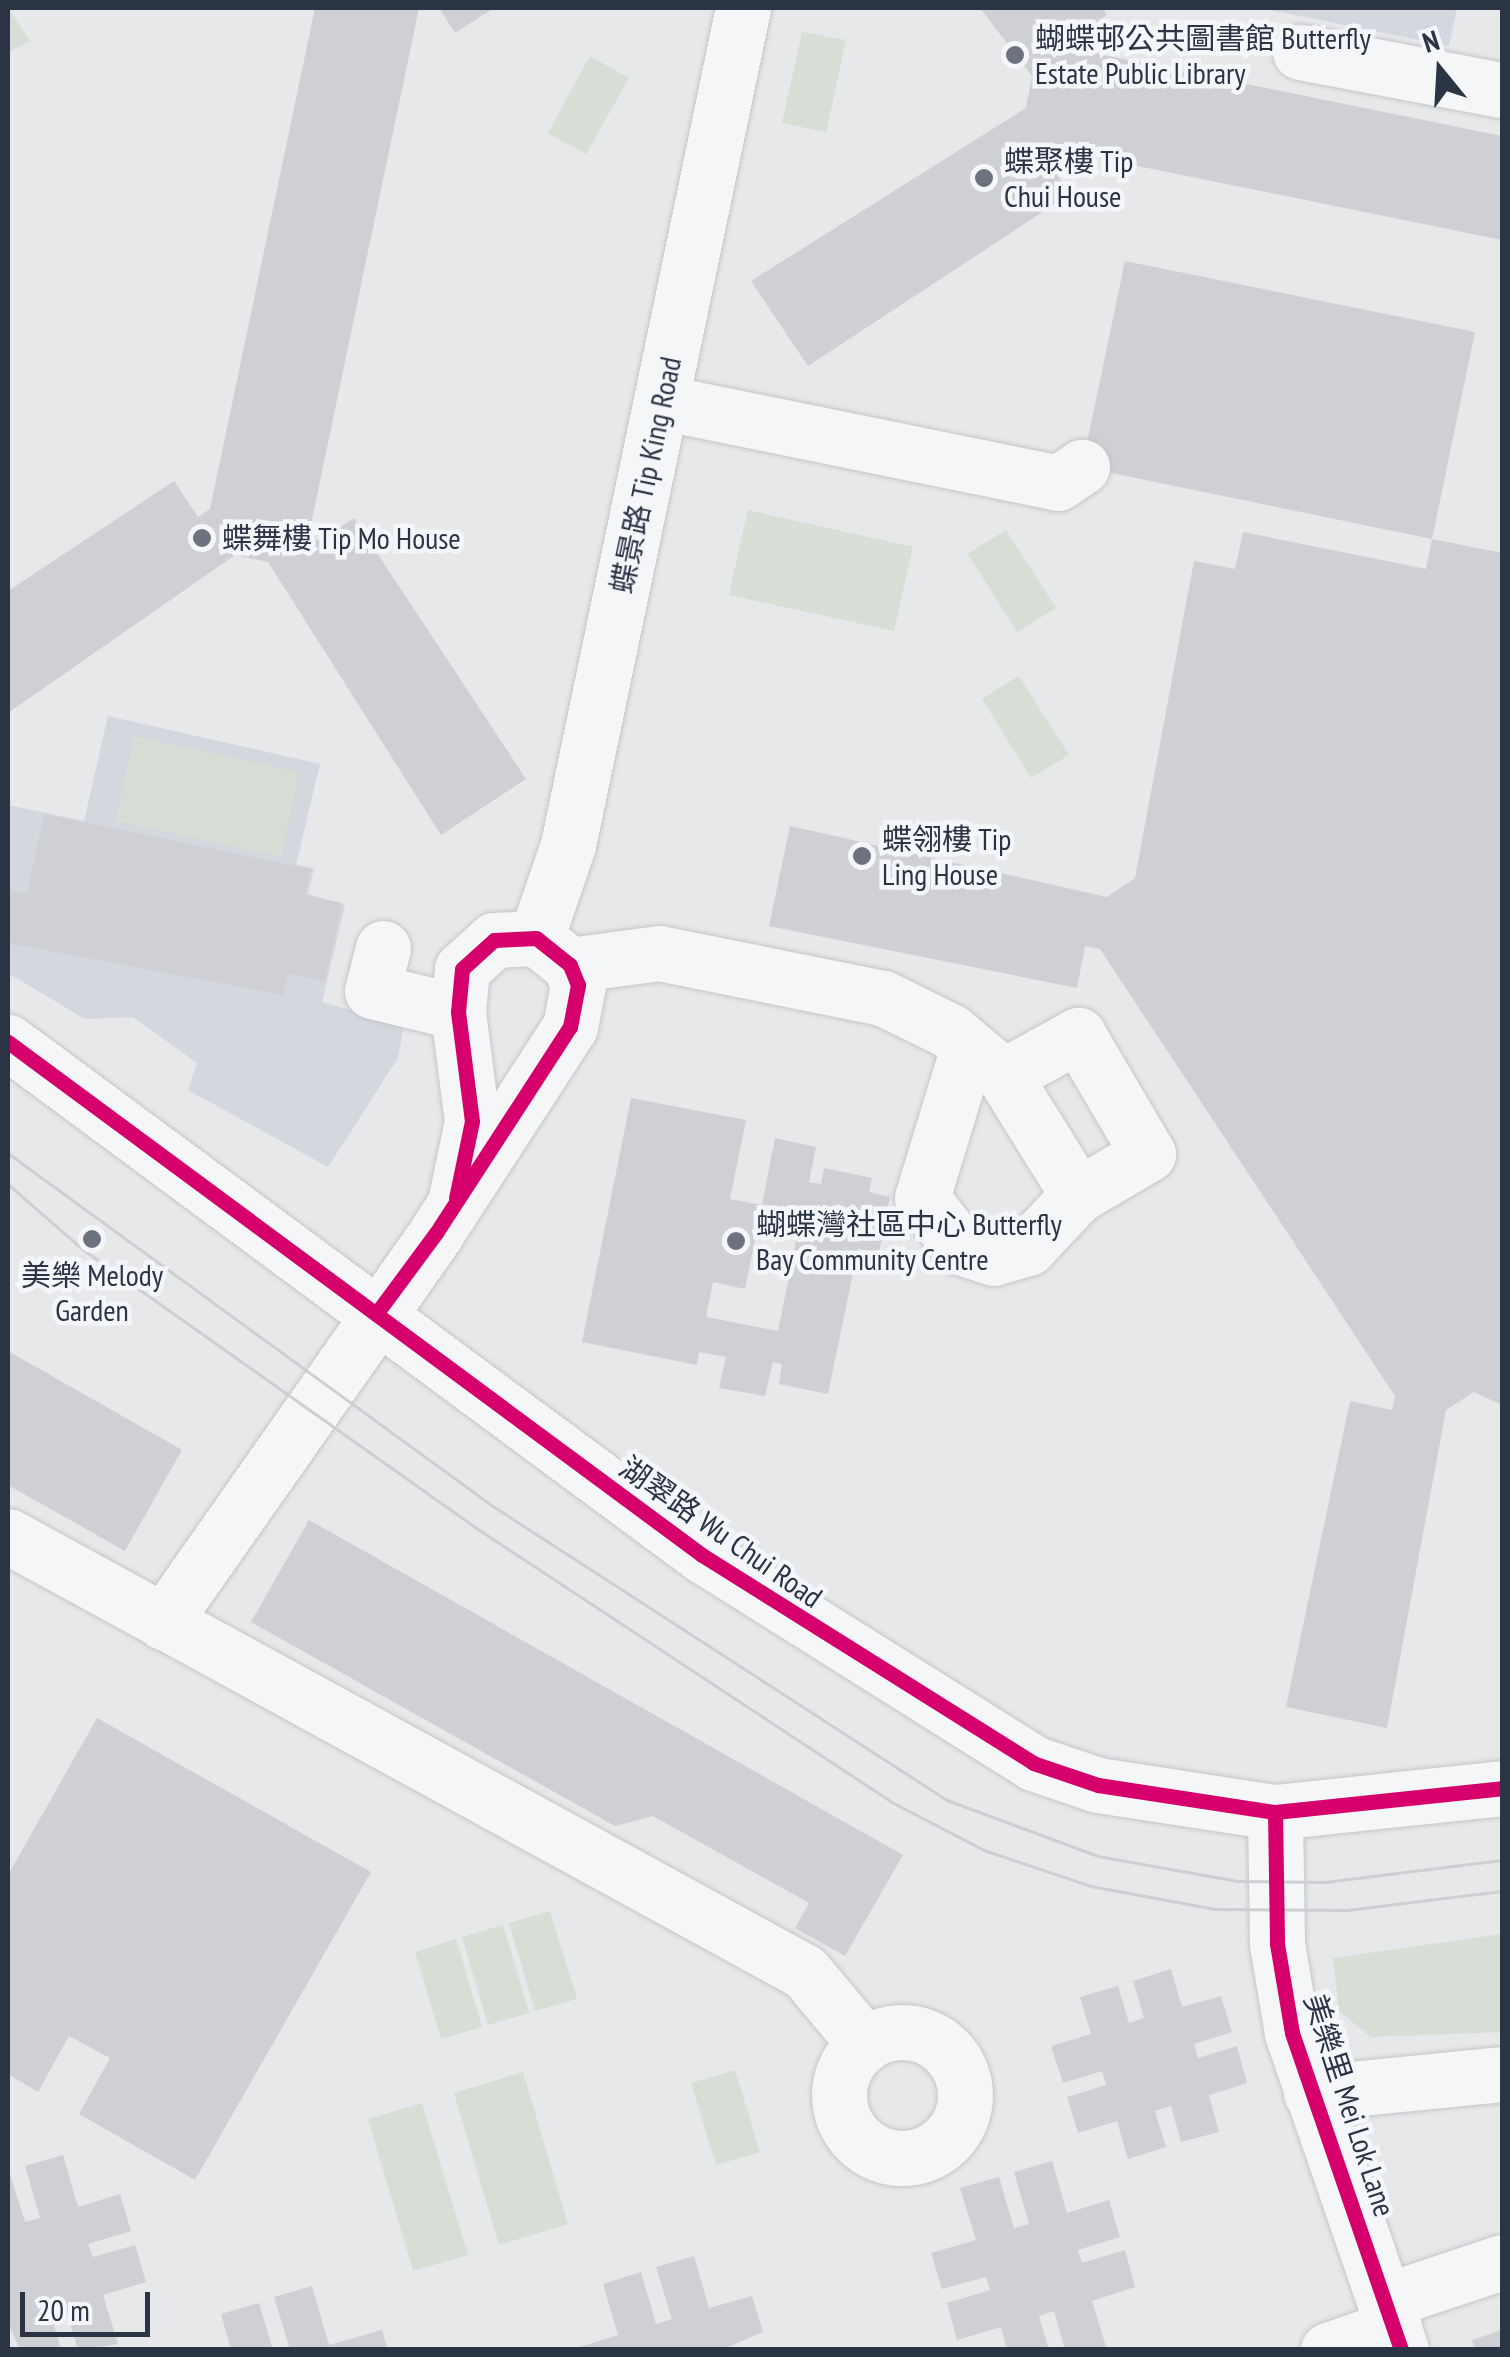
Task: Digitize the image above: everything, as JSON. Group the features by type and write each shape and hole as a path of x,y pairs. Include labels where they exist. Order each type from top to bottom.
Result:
{"street":[{"name":"蝶景路 Tip King Road","path":"164,1622 570,1027 578,996 553,952 568,845 743,8"},
{"path":"1300,52 1502,90"},
{"path":"661,402 1058,483 1082,467"},
{"name":"蝶景路 Tip King Road","path":"456,1198 472,1121 458,1012 462,969 475,952 494,940 553,952"},
{"path":"384,948 372,991 458,1012"},
{"path":"553,952 660,953 883,998 929,1016 986,1062 1078,1194"},
{"path":"1078,1035 1148,1154 1078,1194 1028,1248 994,1258 960,1248 934,1224 922,1198 927,1171 986,1062 1078,1035"},
{"name":"湖翠路 Wu Chui Road","path":"8,1042 702,1555 983,1736 1098,1785 1274,1812 1502,1788"},
{"path":"8,1536 805,1972 865,2044"},
{"name":"美樂里 Mei Lok Lane","path":"1274,1812 1276,1944 1311,2092 1394,2326"},
{"name":"美樂里 Mei Lok Lane","path":"1311,2092 1502,2074"},
{"path":"1328,2350 1394,2326 1502,2262"}],"shaded area":[{"path":"8,8 30,41 8,52"},
{"path":"1260,8 1457,8 1449,46"},
{"path":"802,32 846,40 826,132 782,123"},
{"path":"590,56 629,78 586,154 548,133"},
{"path":"748,510 913,547 894,631 729,595"},
{"path":"1006,530 1056,608 1017,632 968,554"},
{"path":"1019,676 1069,755 1031,778 982,699"},
{"path":"108,716 320,764 296,865 314,868 308,894 345,905 322,1002 404,1025 398,1058 328,1167 188,1090 197,1063 133,1017 85,1019 8,973 8,805 84,821"},
{"path":"134,736 299,772 281,857 116,821"},
{"path":"550,1911 577,1999 535,2011 509,1923"},
{"path":"503,1925 529,2013 488,2025 462,1937"},
{"path":"1502,1934 1502,2032 1371,2037 1339,2011 1333,1958"},
{"path":"456,1939 482,2027 441,2039 415,1952"},
{"path":"735,2070 760,2152 716,2165 691,2083"},
{"path":"523,2072 568,2224 499,2245 454,2093"},
{"path":"422,2103 468,2255 413,2271 368,2119"}],"building":[{"name":"蝶舞樓 Tip Mo House","path":"315,8 419,8 310,529 318,541 354,518 526,779 441,835 268,562 235,555 8,713 8,591 174,481 198,517 210,509"},
{"path":"439,8 494,8 455,33"},
{"name":"蝶聚樓 Tip Chui House","path":"980,8 1103,8 1107,15 1071,39 1079,50 1502,136 1502,240 1059,150 1046,158 1070,194 808,366 751,281 1026,108 1032,76"},
{"path":"1125,261 1475,332 1432,539 1082,467"},
{"path":"1243,532 1426,569 1432,539 1502,553 1502,1405 1474,1392 1446,1410 1387,1728 1286,1707 1350,1401 1392,1410 1395,1396 1100,949 1085,946 1077,988 769,926 790,826 1107,897 1135,878 1194,561 1235,569"},
{"path":"44,814 311,869 305,895 342,903 325,982 288,973 283,995 8,943 8,890 27,894"},
{"path":"631,1098 746,1120 730,1199 762,1205 775,1138 816,1147 809,1182 821,1184 824,1168 872,1178 869,1192 890,1197 879,1253 858,1249 828,1394 779,1384 782,1364 773,1362 765,1396 719,1388 726,1357 699,1352 697,1365 582,1342","holes":["762,1205 802,1212 778,1331 706,1317 713,1282 745,1289"]},
{"path":"8,1351 182,1450 125,1551 8,1485"},
{"path":"309,1520 903,1855 845,1956 795,1928 809,1903 653,1816 615,1826 251,1622"},
{"path":"97,1718 371,1872 195,2180 79,2114 110,2058 69,2036 38,2092 8,2074 8,1875"},
{"path":"1171,1969 1182,2007 1221,1996 1232,2032 1194,2044 1198,2058 1237,2046 1247,2083 1209,2095 1219,2132 1181,2142 1171,2106 1155,2111 1166,2147 1128,2159 1117,2121 1078,2133 1067,2097 1106,2085 1102,2071 1063,2083 1051,2046 1091,2034 1080,1997 1118,1986 1129,2023 1144,2018 1133,1981"},
{"path":"63,2155 78,2207 120,2194 131,2231 88,2244 93,2257 135,2245 146,2282 103,2295 118,2344 78,2350 65,2306 50,2310 61,2350 20,2350 8,2323 8,2168 25,2222 40,2218 25,2166"},
{"path":"1052,2161 1067,2213 1109,2200 1120,2237 1078,2250 1082,2263 1125,2250 1135,2287 1092,2301 1107,2350 1065,2350 1054,2311 1039,2316 1049,2350 1007,2350 1001,2327 957,2340 947,2303 990,2290 986,2277 942,2289 931,2253 976,2240 960,2188 999,2177 1014,2228 1029,2224 1014,2172"},
{"path":"694,2256 709,2308 752,2296 763,2332 721,2350 570,2350 618,2335 603,2284 641,2272 656,2324 672,2319 656,2267"},
{"path":"312,2286 329,2345 382,2330 388,2350 282,2350 289,2346 274,2297"},
{"path":"259,2303 273,2350 231,2350 221,2314"},
{"path":"1502,2330 1502,2350 1475,2350 1472,2340"}],"tram line":[{"path":"8,1153 493,1506 947,1800 1098,1856 1239,1881 1325,1882 1502,1860"},
{"path":"8,1184 84,1250 475,1527 890,1801 984,1850 1091,1886 1215,1909 1347,1910 1502,1891"}],"cycle path":[{"path":"376,1314 436,1233 570,1027 578,985 570,965 536,938 494,940 462,969 458,1012 472,1121 456,1198"},
{"path":"8,1042 702,1555 1033,1763 1098,1785 1275,1812 1502,1788"},
{"path":"1275,1812 1277,1944 1292,2033 1401,2350"}],"place":[{"name":"蝴蝶邨公共圖書館 Butterfly Estate Public Library","path":"1015,55"},
{"name":"蝶聚樓 Tip Chui House","path":"984,178"},
{"name":"蝶舞樓 Tip Mo House","path":"202,538"},
{"name":"蝶翎樓 Tip Ling House","path":"862,856"},
{"name":"美樂 Melody Garden","path":"92,1239"},
{"name":"蝴蝶灣社區中心 Butterfly Bay Community Centre","path":"736,1241"}]}
